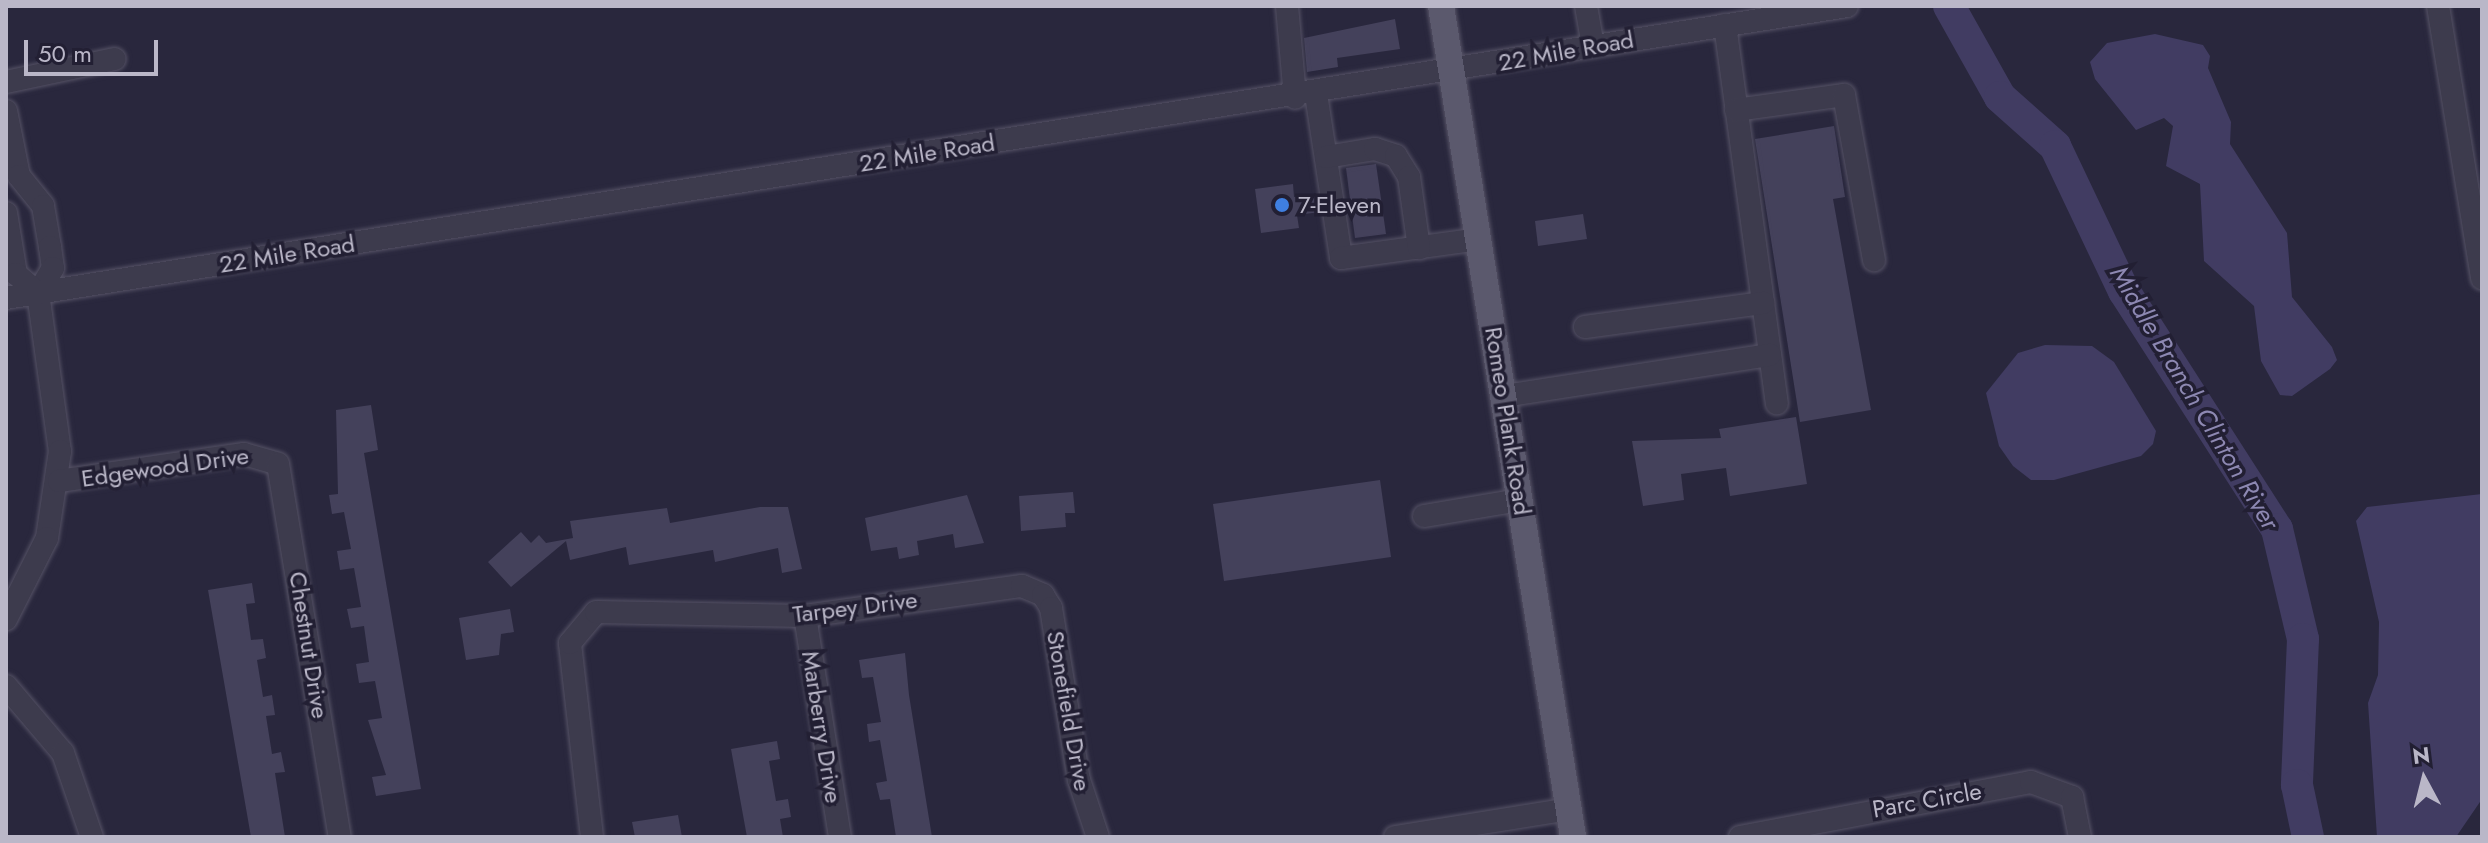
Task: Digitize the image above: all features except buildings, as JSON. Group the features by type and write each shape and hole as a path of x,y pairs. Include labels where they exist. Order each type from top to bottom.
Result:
{"main road":[{"name":"Romeo Plank Road","path":"1441,6 1573,837"}],"street":[{"path":"1287,6 1305,96 1326,157 1341,258 1479,239"},
{"path":"1586,6 1593,46"},
{"path":"2438,6 2482,278"},
{"name":"22 Mile Road","path":"6,298 1305,96 1841,7"},
{"path":"1725,25 1777,403"},
{"path":"6,82 115,59"},
{"path":"1736,110 1844,95 1874,260"},
{"path":"6,111 19,176 43,206 53,268 38,293"},
{"path":"1326,157 1375,149 1396,156 1409,177 1419,248"},
{"path":"6,619 36,569 59,481 55,391 38,293 16,274 6,211 19,176"},
{"path":"1585,327 1763,303"},
{"path":"1504,396 1770,355"},
{"name":"Edgewood Drive","path":"59,481 244,454 270,457"},
{"name":"Chestnut Drive","path":"270,457 282,473 340,837"},
{"path":"1424,516 1520,500"},
{"name":"Tarpey Drive","path":"592,837 570,673 570,643 582,620 615,610 805,616 1034,589"},
{"name":"Stonefield Drive","path":"1034,589 1051,608 1079,780 1098,837"},
{"name":"Marberry Drive","path":"805,616 840,837"},
{"path":"6,686 63,753 92,837"},
{"name":"Parc Circle","path":"1740,837 2031,782 2072,797 2080,837"},
{"path":"1395,837 1569,809"}],"shaded area":[{"path":"2155,34 2203,45 2210,56 2208,68 2231,122 2230,144 2287,233 2292,297 2332,347 2337,360 2330,369 2292,396 2280,395 2261,361 2254,306 2204,261 2200,184 2166,166 2173,126 2164,118 2136,130 2095,79 2090,62 2107,43"},
{"path":"2045,345 2092,346 2114,362 2156,431 2153,444 2141,456 2054,480 2031,480 2013,466 1999,446 1986,393 2018,353"},
{"path":"2482,494 2482,799 2456,837 2377,837 2368,703 2378,675 2379,622 2356,521 2367,507"}],"waterway":[{"name":"Middle Branch Clinton River","path":"1949,6 2000,97 2055,146 2124,291 2277,529 2303,639 2297,785 2308,837"}],"place":[{"name":"7-Eleven","path":"1282,205"}]}
